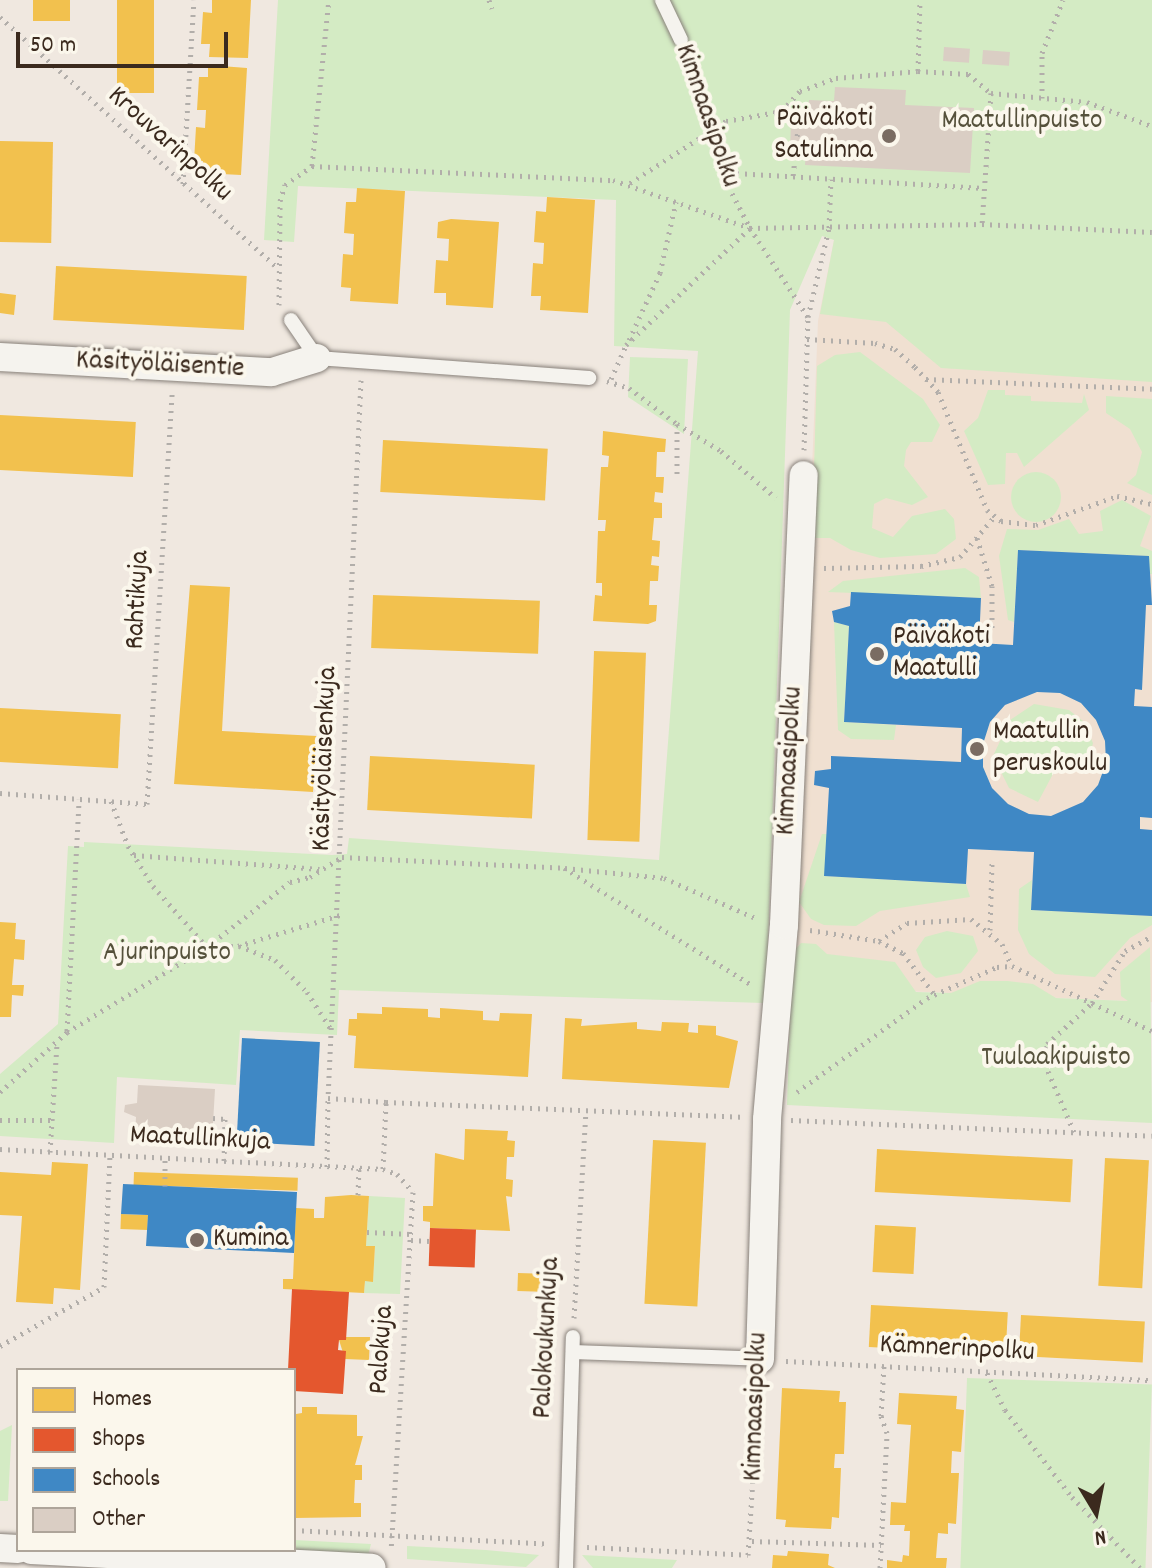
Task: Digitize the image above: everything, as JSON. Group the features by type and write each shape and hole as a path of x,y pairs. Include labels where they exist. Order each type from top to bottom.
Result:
{"street":[{"name":"Käsityöläisentie","path":"0,357 272,372 317,358"},
{"name":"Kimnaasipolku","path":"760,1359 768,1113 784,925 804,475"},
{"path":"69,1552 372,1568"}],"lane":[{"name":"Kimnaasipolku","path":"662,0 681,40"},
{"path":"291,320 317,358 589,378"},
{"path":"573,1344 760,1359"},
{"name":"Palokoukunkuja","path":"566,1568 573,1344"}],"path":[{"path":"183,185 194,0"},
{"path":"312,166 329,0"},
{"path":"489,0 492,9"},
{"path":"918,71 920,0"},
{"path":"1042,99 1042,53 1051,18 1063,0"},
{"name":"Krouvarinpolku","path":"0,17 278,268"},
{"name":"Kimnaasipolku","path":"681,40 721,172 750,228 808,317"},
{"path":"782,111 800,91 836,78 918,71 968,74 991,93 1087,102 1152,126"},
{"path":"982,224 991,93"},
{"path":"630,183 707,131 730,120 782,111 799,118 793,177"},
{"path":"291,320 278,304 285,185 312,166 630,183 750,228 982,224 1152,232"},
{"path":"721,172 984,188"},
{"path":"804,475 808,317 829,228 831,179"},
{"path":"611,382 660,273 676,202"},
{"path":"626,345 750,228"},
{"path":"807,339 895,349 938,392 987,510 995,516 1014,525 1036,525 1117,496 1152,504"},
{"name":"Käsityöläisenkuja","path":"327,1167 361,363"},
{"path":"589,378 629,388 771,491 801,535"},
{"path":"926,379 1152,389"},
{"name":"Rahtikuja","path":"111,801 147,804 171,399"},
{"path":"677,424 677,479"},
{"path":"800,568 921,566 960,557 995,516"},
{"path":"977,538 992,586 992,633"},
{"path":"0,793 111,801 133,855 177,917 207,947 238,946 340,915"},
{"path":"67,1032 79,799"},
{"path":"133,855 322,870"},
{"path":"0,1092 67,1032 207,947 290,882 322,870 342,857 564,868 664,878 751,917 879,941 903,953 935,995"},
{"path":"990,931 992,861"},
{"path":"564,868 777,1000"},
{"path":"879,941 907,923 971,919 990,931 1012,966 1152,1031"},
{"path":"1074,1132 1045,1064 1047,1044 1092,1003 1125,951 1152,936"},
{"path":"238,946 275,960 307,992 333,1032"},
{"path":"768,1113 935,995 973,975 1012,966"},
{"path":"50,1152 57,1042"},
{"path":"328,1098 386,1102"},
{"name":"Palokoukunkuja","path":"573,1344 586,1111"},
{"path":"213,1118 225,1119 224,1162"},
{"path":"0,1120 52,1120"},
{"name":"Maatullinkuja","path":"0,1149 359,1168 397,1174"},
{"path":"0,1346 104,1287 110,1155"},
{"path":"165,1158 165,1186"},
{"path":"358,1195 359,1168"},
{"name":"Palokuja","path":"391,1534 413,1192 397,1174"},
{"path":"367,1232 429,1241"},
{"name":"Kimnaasipolku","path":"567,1546 748,1555 752,1541 760,1359"},
{"name":"Kämnerinpolku","path":"760,1359 1152,1380"},
{"path":"880,1568 887,1433 881,1416 884,1366"},
{"path":"987,1372 1005,1410 1072,1497 1138,1568"},
{"path":"296,1530 567,1546"},
{"path":"752,1541 881,1545"}],"shaded area":[{"name":"Maatullin peruskoulu","path":"834,240 1152,247 1152,1002 791,986 818,321"}],"green space":[{"path":"278,0 1152,0 1152,382 941,368 886,322 820,314 834,240 822,236 790,310 766,1003 339,990 337,1035 240,1030 236,1085 117,1077 114,1143 0,1136 0,1074 58,1024 68,846 84,847 84,842 332,855 347,854 349,838 659,860 698,351 614,346 616,200 298,186 294,242 264,240"},
{"path":"860,352 923,399 940,425 932,442 911,442 906,450 904,466 928,497 912,505 886,498 874,504 872,528 893,537 912,516 945,509 954,519 956,539 936,554 880,558 851,550 830,538 812,538 817,366 835,355"},
{"path":"630,357 688,359 684,434 628,397"},
{"path":"988,390 1005,390 1005,395 1031,396 1031,401 1082,403 1084,394 1089,410 1024,467 1017,453 1006,453 1005,484 988,485 964,431 978,418"},
{"path":"1106,396 1152,399 1152,495 1127,483 1136,475 1142,452 1130,429 1106,413"},
{"path":"1036,472 1054,479 1061,497 1054,515 1036,522 1018,515 1011,497 1018,479"},
{"path":"1122,500 1151,516 1140,546 1152,551 1152,574 1148,574 1148,556 1018,550 1014,622 1008,620 999,556 1007,529 1038,530 1069,519 1079,534 1103,531 1100,511"},
{"path":"965,568 979,577 981,598 828,592 843,581"},
{"path":"834,622 849,626 844,722 896,725 894,740 851,739 838,730"},
{"path":"1034,704 1069,710 1083,721 1093,743 1090,755 1053,774 1038,802 1009,788 993,756 1010,720"},
{"path":"822,834 827,834 825,876 966,884 970,897 880,911 856,926 824,925 811,919 799,902"},
{"path":"1032,880 1031,910 1152,916 1152,925 1130,938 1095,977 1055,974 1029,954 1018,930 1019,889"},
{"path":"947,931 973,936 978,951 961,973 936,978 923,967 916,950 925,937"},
{"name":"Tuulaakipuisto","path":"801,943 816,944 827,954 895,962 916,992 951,993 980,981 1008,981 1033,984 1056,998 1128,1001 1121,996 1120,972 1150,947 1152,1123 787,1105 792,953"},
{"path":"369,1196 405,1198 400,1294 364,1293 365,1281 373,1281 375,1247 366,1246"},
{"path":"967,1378 1152,1384 1145,1568 960,1568"},
{"path":"12,1425 8,1501 0,1501 0,1431"},
{"path":"296,1540 371,1544 368,1556 296,1550"},
{"path":"407,1546 539,1555 526,1567 407,1559"},
{"path":"582,1555 677,1560 672,1568 593,1568"}],"building: Homes":[{"path":"33,0 70,0 70,21 33,21"},
{"path":"117,0 154,0 154,93 117,93"},
{"path":"212,0 251,0 248,58 209,57 210,44 201,44 203,12 212,13"},
{"path":"208,65 247,68 241,175 202,173 203,161 194,161 196,127 205,128 206,110 197,110 199,77 208,77"},
{"path":"0,141 53,142 51,243 0,242"},
{"path":"357,188 405,191 398,304 350,301 351,288 341,287 343,254 353,255 354,234 344,233 346,202 356,202"},
{"path":"547,197 595,200 588,313 540,310 541,296 531,296 533,263 543,264 544,243 534,242 536,211 546,212"},
{"path":"451,219 499,222 493,308 446,305 446,293 434,293 436,260 448,261 449,239 437,238 438,222"},
{"path":"56,266 247,276 244,330 53,320"},
{"path":"0,293 16,295 14,315 0,313"},
{"path":"0,415 136,422 133,477 0,470"},
{"path":"603,431 666,439 665,452 657,452 656,477 664,477 663,493 655,492 654,502 662,503 662,518 654,518 652,540 660,541 659,557 652,556 651,565 659,566 658,581 650,581 649,605 657,605 656,621 648,624 593,621 595,595 602,596 602,583 596,583 598,531 605,531 606,520 598,520 601,467 608,467 609,456 602,455"},
{"path":"383,440 548,449 545,501 380,492"},
{"path":"190,585 230,587 222,731 317,736 313,792 174,784"},
{"path":"373,595 540,601 538,654 371,648"},
{"path":"594,651 646,653 639,842 587,840"},
{"path":"0,708 121,714 118,768 0,762"},
{"path":"370,756 535,765 532,819 367,810"},
{"path":"0,922 16,923 15,939 25,940 24,960 14,959 12,985 24,985 23,996 12,995 11,1017 0,1017"},
{"path":"382,1007 428,1009 428,1017 440,1018 440,1008 483,1011 483,1020 499,1021 500,1013 532,1014 528,1077 354,1068 356,1036 348,1035 349,1019 357,1019 357,1013 382,1014"},
{"path":"565,1018 582,1019 581,1026 637,1022 637,1029 661,1031 662,1022 689,1023 688,1032 698,1033 698,1025 716,1026 716,1035 738,1041 729,1088 562,1079"},
{"path":"465,1129 508,1131 507,1140 515,1141 514,1157 507,1157 506,1179 513,1180 512,1197 506,1196 510,1231 430,1228 430,1222 423,1221 423,1206 433,1206 435,1153 464,1160"},
{"path":"653,1140 706,1143 697,1307 644,1304"},
{"path":"877,1149 1073,1159 1070,1202 875,1192"},
{"path":"1105,1158 1149,1160 1142,1288 1098,1286"},
{"path":"52,1162 88,1164 80,1290 54,1288 53,1304 16,1302 22,1216 0,1215 0,1172 51,1175"},
{"path":"134,1172 298,1178 297,1191 134,1185"},
{"path":"369,1196 366,1246 375,1246 373,1282 365,1281 364,1293 283,1289 283,1279 293,1279 296,1208 314,1209 314,1218 324,1218 325,1197"},
{"path":"121,1214 148,1215 147,1230 120,1229"},
{"path":"875,1225 916,1227 913,1274 873,1272"},
{"path":"518,1273 550,1274 549,1292 517,1291"},
{"path":"871,1305 1008,1312 1006,1354 869,1347"},
{"path":"1021,1315 1145,1321 1143,1362 1019,1356"},
{"path":"370,1337 369,1360 345,1359 339,1340"},
{"path":"782,1388 840,1391 839,1402 846,1402 844,1454 835,1454 834,1468 841,1468 839,1518 832,1517 831,1529 785,1527 786,1520 776,1519"},
{"path":"899,1393 957,1396 956,1409 964,1410 961,1452 952,1451 951,1473 959,1473 956,1524 948,1523 948,1534 938,1533 936,1558 947,1558 946,1568 887,1568 887,1560 902,1562 903,1555 909,1556 910,1531 904,1531 905,1525 890,1525 891,1502 906,1503 911,1425 897,1424"},
{"path":"302,1407 317,1407 317,1414 357,1415 357,1436 363,1436 355,1465 362,1465 362,1480 355,1480 354,1503 361,1503 361,1517 296,1518 296,1414 302,1413"},
{"path":"788,1551 829,1554 828,1565 835,1568 772,1568 773,1555 787,1556"}],"building: Shops":[{"path":"430,1228 476,1230 475,1268 429,1266"},
{"path":"292,1289 349,1292 346,1340 339,1340 338,1350 346,1351 343,1394 296,1391 296,1368 288,1368"}],"building: Schools":[{"path":"1018,550 1149,556 1152,605 1146,605 1142,690 1135,689 1134,706 1152,707 1152,818 1140,817 1140,829 1152,830 1152,916 1031,910 1034,852 968,849 966,884 824,876 829,788 814,785 815,771 831,769 831,756 961,762 962,728 844,722 849,626 834,622 832,611 850,606 851,592 981,598 979,643 1013,645","holes":["1037,692 1060,693 1081,703 1096,720 1105,741 1106,763 1098,785 1083,802 1051,816 1029,814 1008,804 992,788 983,767 983,744 990,722 1005,705"]},
{"path":"242,1038 320,1042 314,1146 237,1142"},
{"path":"123,1184 297,1192 294,1253 146,1246 148,1215 121,1214"}],"building: Other":[{"path":"944,47 970,49 969,63 943,61"},
{"path":"983,50 1010,52 1009,66 982,64"},
{"name":"Päiväkoti Satulinna","path":"835,87 906,90 905,105 974,108 970,173 805,165 806,152 790,151 791,120 807,121 809,100 834,101"},
{"path":"138,1085 215,1089 212,1141 135,1137 136,1117 124,1112 125,1105 137,1103"}],"place":[{"name":"Päiväkoti Satulinna","path":"889,136"},
{"name":"Päiväkoti Maatulli","path":"877,654"},
{"name":"Maatullin peruskoulu","path":"977,749"},
{"name":"Kumina","path":"197,1240"}],"park label":[{"name":"Maatullinpuisto","path":"1022,122"},
{"name":"Ajurinpuisto","path":"167,954"}]}
